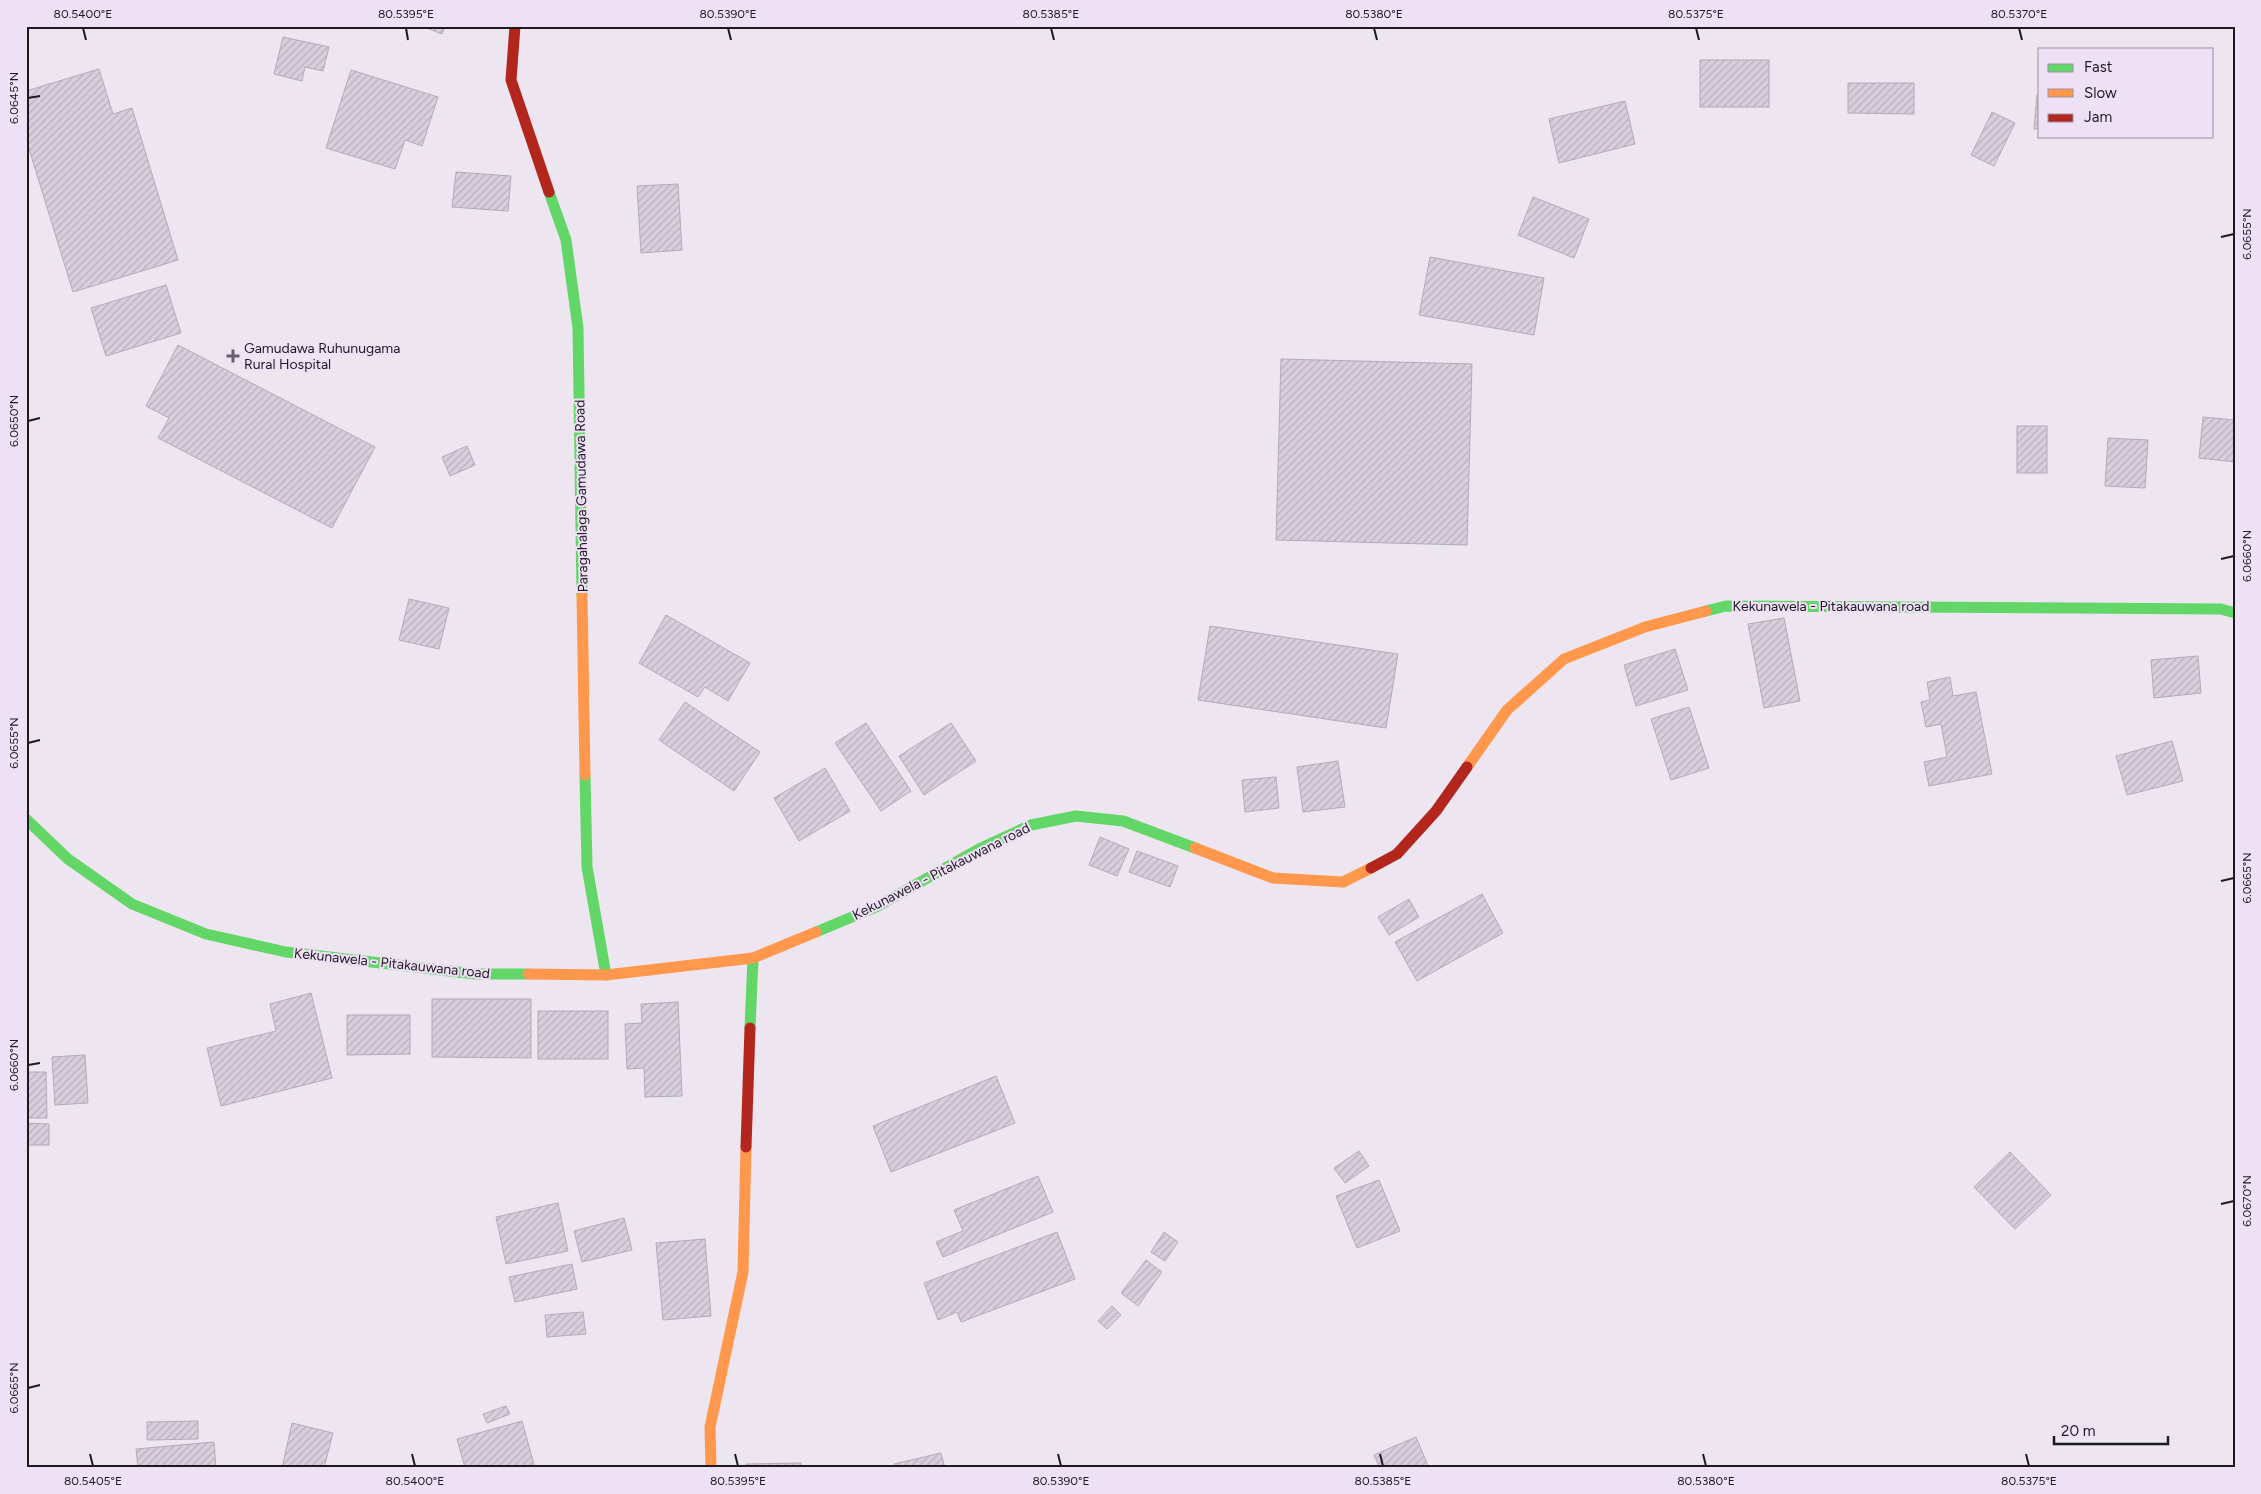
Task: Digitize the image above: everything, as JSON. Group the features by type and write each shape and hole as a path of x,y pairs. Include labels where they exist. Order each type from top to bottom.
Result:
{"street":[{"name":"Paragahalaga Gamudawa Road","path":"515,26 511,80 566,240 578,328 586,867 606,975"},
{"name":"Kekunawela - Pitakauwana road","path":"26,820 68,859 132,904 206,934 286,952 475,974 606,975 753,958 876,907 979,849 1031,825 1076,816 1123,821 1273,878 1343,882 1397,854 1436,811 1507,710 1564,659 1645,627 1726,606 2221,609 2235,613"},
{"path":"712,1468 710,1427 743,1272 748,1059 753,958"}],"building":[{"path":"421,26 445,26 442,34"},
{"path":"283,37 329,47 323,71 305,67 302,81 274,74"},
{"path":"1700,60 1769,60 1769,107 1700,107"},
{"path":"99,69 113,114 132,108 178,260 73,292 26,139 26,91"},
{"path":"351,70 438,97 422,146 405,140 395,169 326,148"},
{"path":"1848,83 1914,83 1914,114 1848,113"},
{"path":"2037,95 2038,95 2038,129 2034,129"},
{"path":"1625,101 1635,144 1559,163 1549,119"},
{"path":"1992,112 2015,123 1994,166 1971,155"},
{"path":"456,172 511,176 508,211 452,207"},
{"path":"678,184 682,250 641,253 637,186"},
{"path":"1533,197 1589,219 1574,258 1518,235"},
{"path":"1430,257 1544,278 1534,335 1419,315"},
{"path":"166,285 181,333 106,356 91,308"},
{"path":"178,345 375,447 332,528 158,438 169,418 146,406"},
{"path":"1281,359 1472,364 1467,545 1276,540"},
{"path":"2203,417 2235,420 2235,462 2199,458"},
{"path":"2017,426 2047,426 2047,473 2017,473"},
{"path":"2108,438 2148,440 2145,488 2105,486"},
{"path":"467,446 475,465 450,476 442,457"},
{"path":"409,599 449,608 439,649 399,640"},
{"path":"666,615 750,663 728,701 705,687 698,697 639,663"},
{"path":"1784,618 1800,701 1764,708 1748,624"},
{"path":"1210,626 1398,654 1386,728 1198,700"},
{"path":"1675,649 1688,690 1636,706 1624,665"},
{"path":"2198,656 2201,693 2154,698 2151,660"},
{"path":"1950,677 1953,696 1976,692 1992,774 1929,786 1924,762 1947,757 1941,724 1926,727 1921,702 1930,700 1927,682"},
{"path":"685,702 760,752 734,791 659,740"},
{"path":"1689,707 1709,768 1671,780 1651,719"},
{"path":"866,723 911,791 881,811 835,743"},
{"path":"951,723 976,761 924,795 899,756"},
{"path":"2172,741 2183,781 2127,795 2116,756"},
{"path":"1338,761 1345,807 1303,812 1297,767"},
{"path":"825,768 850,811 799,841 774,798"},
{"path":"1276,777 1279,808 1245,812 1242,780"},
{"path":"1100,837 1129,849 1117,876 1089,865"},
{"path":"1137,851 1178,866 1170,887 1129,872"},
{"path":"1482,894 1503,933 1417,981 1395,942"},
{"path":"1409,899 1419,917 1389,935 1378,917"},
{"path":"311,993 332,1078 221,1106 207,1048 276,1031 270,1004"},
{"path":"432,999 531,999 531,1058 432,1057"},
{"path":"678,1002 682,1096 645,1097 644,1068 627,1069 625,1024 642,1023 641,1004"},
{"path":"538,1011 608,1011 608,1059 538,1059"},
{"path":"347,1015 410,1015 410,1054 347,1055"},
{"path":"85,1055 88,1103 55,1105 52,1057"},
{"path":"26,1072 46,1072 47,1118 26,1118"},
{"path":"996,1076 1015,1123 891,1172 873,1126"},
{"path":"26,1123 49,1124 49,1145 26,1145"},
{"path":"1359,1151 1369,1166 1345,1183 1334,1168"},
{"path":"2010,1152 2051,1195 2015,1229 1974,1187"},
{"path":"1038,1176 1053,1212 943,1257 936,1242 963,1231 954,1210"},
{"path":"1379,1180 1400,1231 1357,1248 1336,1196"},
{"path":"558,1203 568,1251 506,1264 496,1217"},
{"path":"624,1218 632,1250 582,1262 574,1231"},
{"path":"1057,1232 1075,1279 961,1322 957,1312 938,1320 924,1283"},
{"path":"1164,1232 1178,1242 1165,1261 1151,1252"},
{"path":"705,1239 711,1316 663,1320 656,1243"},
{"path":"1146,1260 1162,1272 1138,1306 1121,1293"},
{"path":"572,1264 577,1289 515,1302 509,1277"},
{"path":"1112,1306 1121,1315 1107,1329 1098,1321"},
{"path":"583,1312 586,1334 547,1337 545,1315"},
{"path":"506,1406 510,1414 487,1423 483,1414"},
{"path":"198,1421 198,1439 147,1440 147,1422"},
{"path":"522,1421 535,1468 465,1468 457,1439"},
{"path":"292,1423 333,1433 324,1468 282,1468"},
{"path":"1416,1437 1429,1468 1380,1468 1374,1455"},
{"path":"214,1442 216,1468 138,1468 136,1449"},
{"path":"941,1453 945,1468 895,1468 894,1464"},
{"path":"801,1463 801,1468 746,1468 746,1464"}],"traffic: fast":[{"path":"549,192 566,240 578,328 582,595"},
{"path":"1706,611 1726,606 2221,609 2235,613"},
{"path":"585,775 587,867 606,975"},
{"path":"816,932 876,907 979,849 1031,825 1076,816 1123,821 1195,848"},
{"path":"26,819 68,859 132,904 206,934 286,952 475,974 528,974"},
{"path":"750,1028 753,958"}],"traffic: slow":[{"path":"582,595 585,775"},
{"path":"1467,767 1507,710 1564,659 1645,627 1706,611"},
{"path":"1195,848 1273,878 1343,882 1371,868"},
{"path":"528,974 606,975 753,958 816,932"},
{"path":"711,1468 710,1427 743,1272 746,1147"}],"traffic: jam":[{"path":"515,26 511,80 549,192"},
{"path":"1371,868 1397,854 1436,811 1467,767"},
{"path":"746,1147 750,1028"}],"place":[{"name":"Gamudawa Ruhunugama Rural Hospital","path":"233,356"}]}
